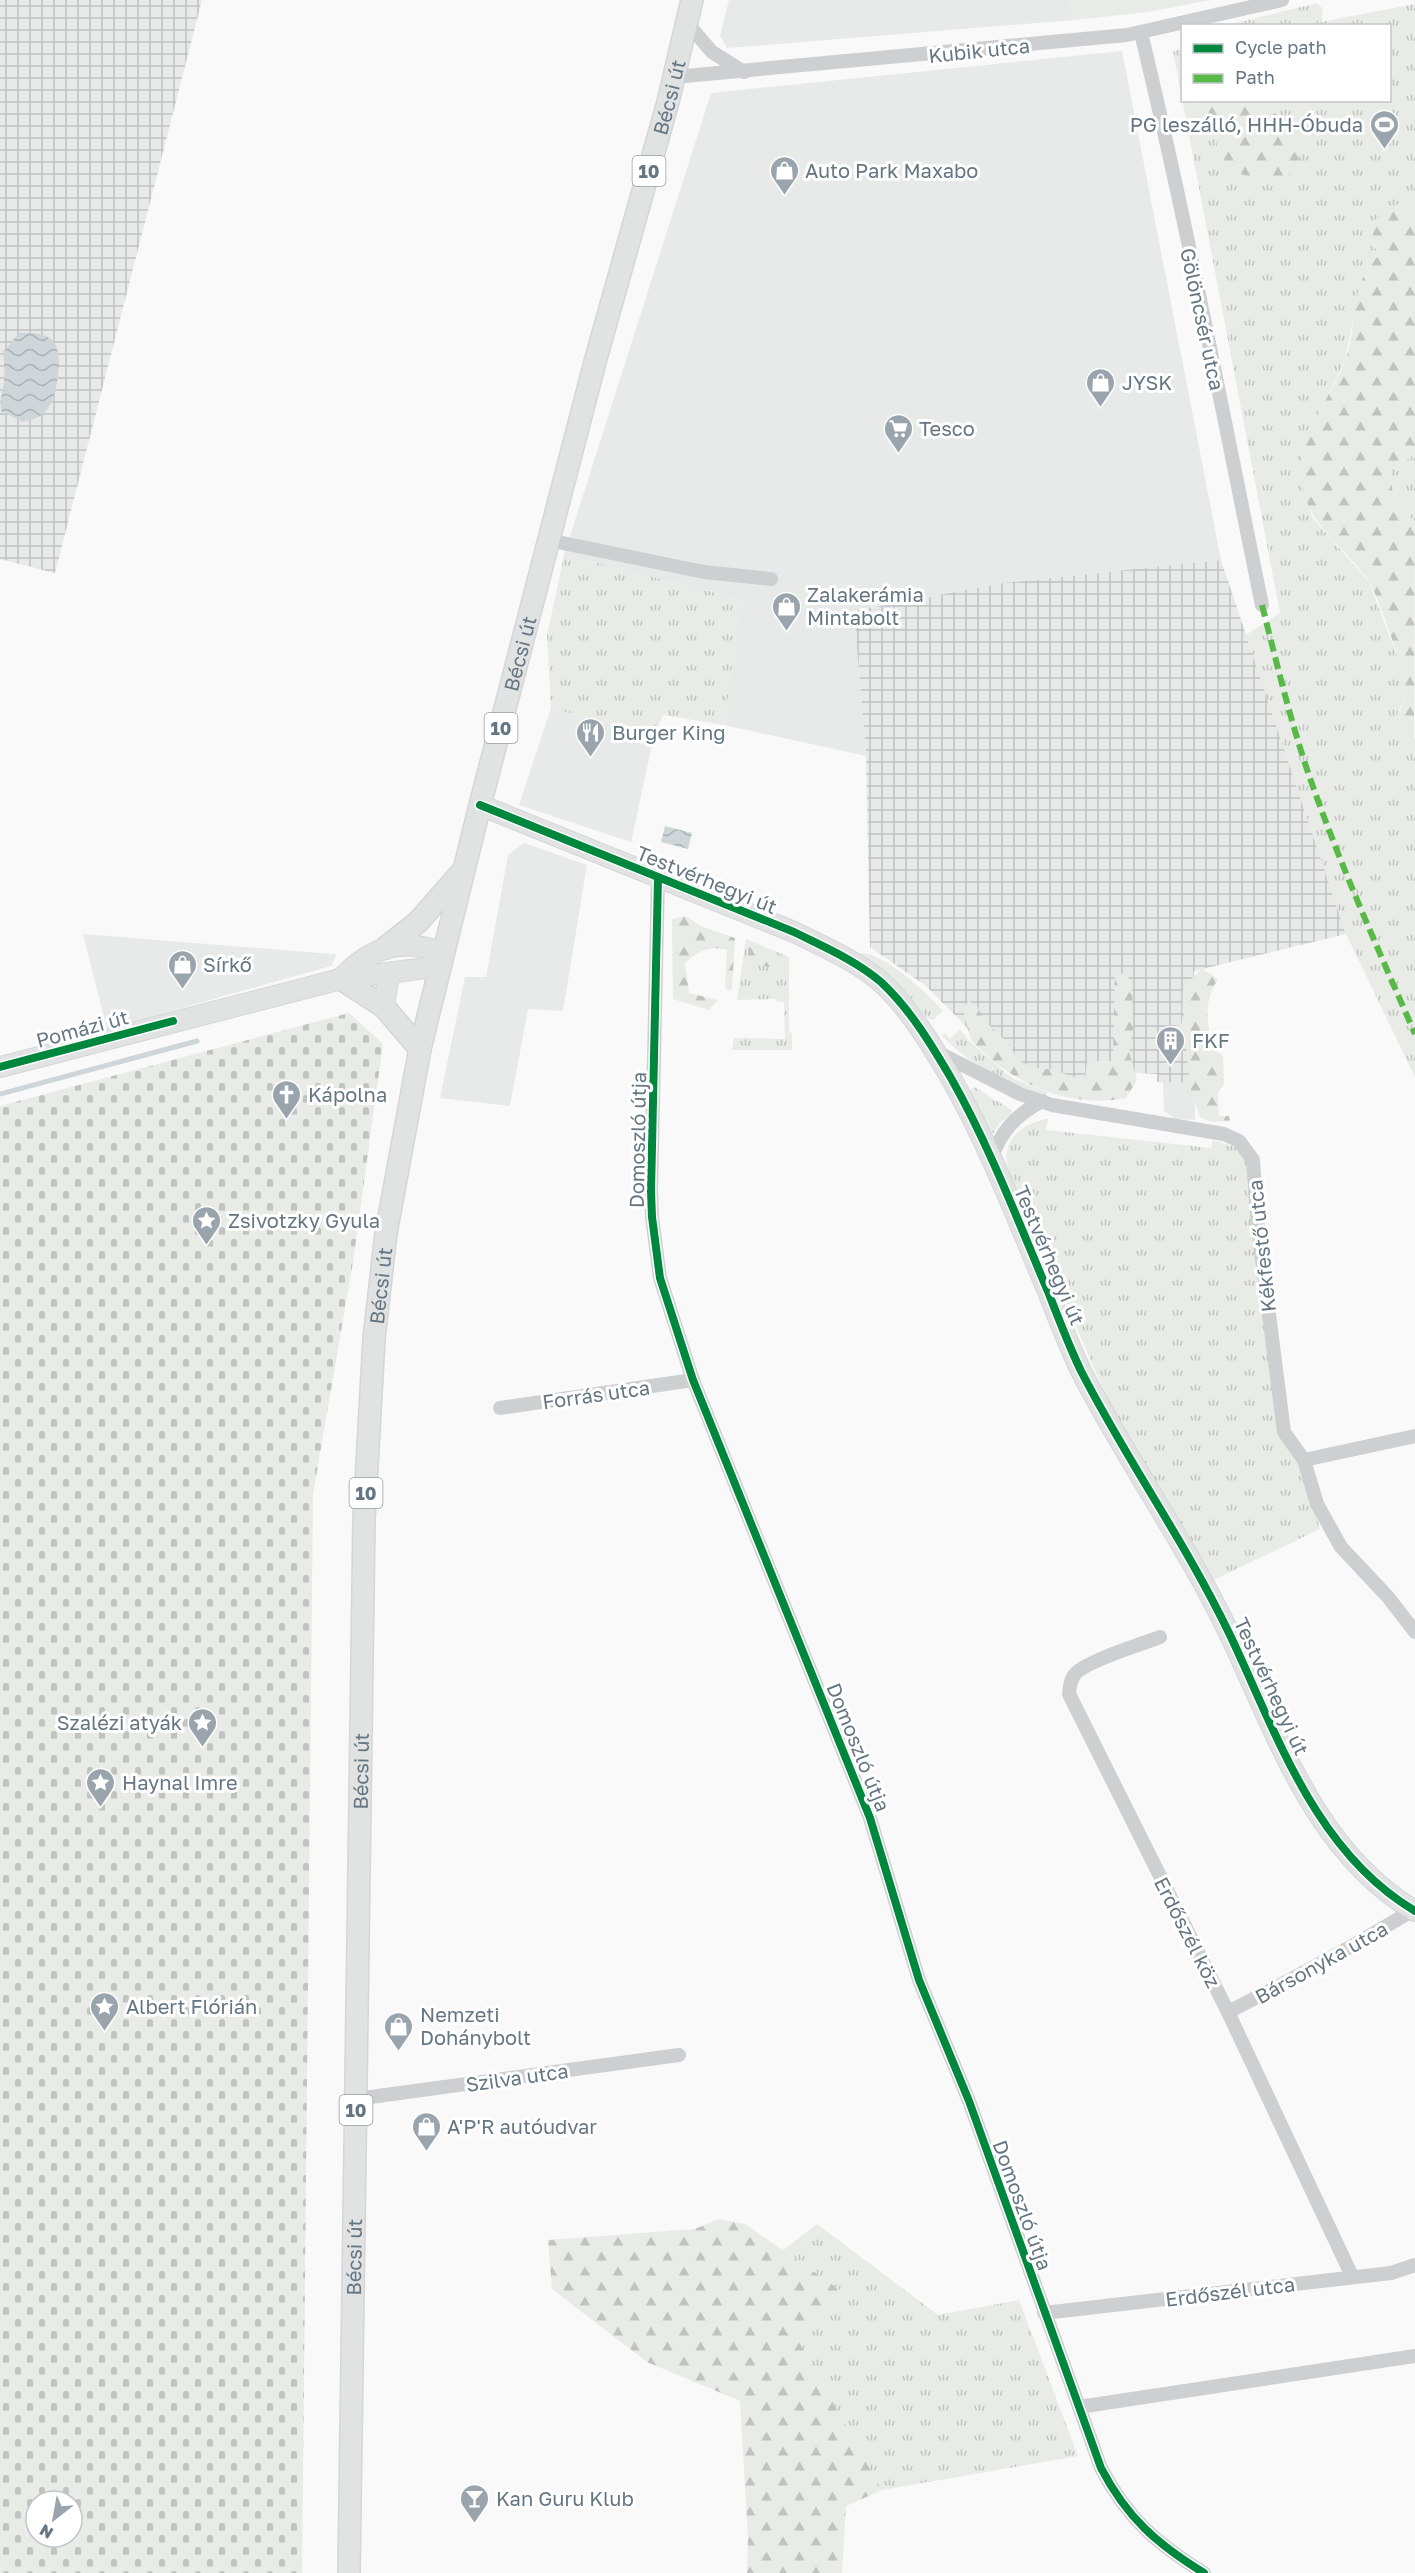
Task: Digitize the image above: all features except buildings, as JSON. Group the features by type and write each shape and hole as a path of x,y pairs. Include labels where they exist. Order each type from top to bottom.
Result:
{"main road":[{"name":"Bécsi út","path":"349,2573 364,1519 374,1339 386,1233 420,1049 480,805 548,540 674,77 692,0"},
{"path":"385,948 418,922 465,869"},
{"path":"341,979 384,1007 420,1049"}],"street":[{"name":"Kubik utca","path":"674,77 1141,33 1282,0"},
{"path":"687,23 712,52 744,72"},
{"name":"Gölöncsér utca","path":"1141,33 1166,138 1210,356 1248,525 1262,605"},
{"path":"548,540 704,572 771,579"},
{"name":"Testvérhegyi út","path":"480,805 794,932 861,967 894,995 935,1051 965,1103 992,1157 1079,1366 1116,1437 1180,1539 1219,1611 1301,1786 1330,1831 1369,1877 1390,1896 1414,1910"},
{"name":"Domoszló útja","path":"658,878 652,1208 660,1278 693,1380 870,1818 919,1980 969,2101 1101,2468 1124,2506 1154,2540 1204,2573"},
{"path":"341,979 356,963 385,948 427,946 442,960"},
{"name":"Pomázi út","path":"0,1067 341,979 389,973 442,960"},
{"path":"384,1007 389,973"},
{"name":"Kékfestő utca","path":"935,1051 1020,1094 1052,1105 1224,1134 1245,1146 1253,1160 1258,1228 1282,1424 1287,1439 1304,1460 1317,1504 1341,1547 1394,1604 1415,1632"},
{"path":"992,1157 999,1137 1016,1117 1042,1101"},
{"name":"Forrás utca","path":"500,1408 693,1380"},
{"path":"1304,1460 1415,1436"},
{"name":"Erdőszél köz","path":"1160,1637 1091,1664 1076,1673 1071,1681 1069,1694 1228,2012 1352,2277"},
{"name":"Bársonyka utca","path":"1228,2012 1303,1974 1414,1910"},
{"name":"Szilva utca","path":"356,2099 679,2055"},
{"name":"Erdőszél utca","path":"1044,2313 1391,2272 1415,2265"},
{"path":"1078,2407 1415,2356"}],"shaded area":[{"path":"0,0 202,0 55,573 0,559"},
{"path":"729,0 1070,0 1074,20 727,48 720,36"},
{"path":"1122,51 1221,560 1003,583 854,611 866,756 724,725 741,599 564,555 711,93"},
{"path":"1221,560 1346,934 1194,971 1195,1083 1157,1082 1157,1074 1121,1072 1120,1091 1007,1068 926,986 870,947 866,756 854,611 1003,583"},
{"path":"551,708 654,736 631,842 519,805"},
{"path":"524,843 587,865 563,1011 528,1009 510,1106 440,1098 465,977 486,977 508,855"},
{"path":"83,934 337,954 331,966 107,1029"},
{"path":"1163,1082 1195,1083 1195,1120 1176,1119 1164,1111"}],"green space":[{"path":"1070,0 1211,0 1148,12 1074,20"},
{"path":"1317,3 1323,9 1321,22 1415,4 1415,214 1412,212 1372,242 1379,255 1359,289 1345,360 1315,422 1301,469 1312,517 1369,582 1404,674 1406,694 1394,721 1415,739 1415,1077 1346,934 1246,635 1280,613 1182,102 1199,102 1197,120 1215,122 1218,140 1216,156 1291,125 1259,102 1391,102 1391,24 1231,24"},
{"path":"1181,49 1181,93 1173,51"},
{"path":"1199,102 1259,102 1291,125 1299,139 1298,163 1288,176 1252,177 1226,170 1216,156 1218,140 1215,122 1197,121"},
{"path":"1399,203 1415,214 1415,454 1391,470 1392,489 1415,524 1414,739 1394,722 1403,703 1406,692 1405,684 1378,601 1368,580 1315,518 1303,488 1301,470 1302,456 1311,428 1345,361 1362,280 1379,255 1372,241 1375,220"},
{"path":"1415,454 1415,524 1392,489 1391,470"},
{"path":"564,555 741,599 724,725 663,715 654,736 551,708 547,636"},
{"path":"685,916 703,927 735,938 732,989 728,991 725,987 727,950 715,948 704,950 685,963 689,993 718,1000 709,1010 673,999 672,919"},
{"path":"746,939 789,957 789,1032 792,1033 792,1050 732,1050 734,1038 785,1039 784,1002 776,1001 776,999 737,1000"},
{"path":"754,946 787,958 786,966 767,967 755,963 748,954 748,947"},
{"path":"860,953 880,959 905,975 943,1011 933,1020 927,1018 910,997"},
{"path":"1202,969 1218,979 1208,1005 1208,1021 1212,1048 1223,1056 1224,1084 1218,1093 1219,1116 1229,1116 1230,1121 1211,1122 1200,1117 1190,1087 1186,1044 1166,1039 1169,1029 1182,1023 1183,986"},
{"path":"1115,972 1125,974 1132,982 1133,1029 1129,1052 1137,1080 1126,1098 1089,1100 1052,1093 1034,1086 1001,1067 971,1039 962,1007 969,1001 977,1006 984,1020 1010,1045 1017,1059 1032,1068 1051,1069 1085,1081 1087,1061 1113,1061"},
{"path":"349,1013 383,1044 353,1262 313,1494 302,2573 0,2573 0,1106"},
{"path":"960,1029 968,1040 1012,1078 1047,1092 1047,1096 1018,1086 977,1065 942,1036 945,1033 950,1039"},
{"path":"974,1087 1012,1110 1011,1115 1000,1123 990,1138 966,1093"},
{"path":"1048,1119 1046,1130 1211,1148 1213,1140 1235,1147 1248,1163 1257,1260 1296,1459 1305,1479 1320,1529 1214,1580 1171,1508 1124,1437 1010,1172 1007,1154 1012,1138 1024,1127"},
{"path":"719,2219 745,2224 843,2292 794,2333 882,2490 846,2506 842,2573 747,2573 748,2537 740,2401 647,2362 552,2289 548,2240 695,2229"},
{"path":"817,2224 938,2315 1019,2300 1078,2456 882,2490 794,2333 843,2292 783,2250"}],"water":[{"path":"19,333 40,334 51,339 56,345 59,363 57,385 51,404 39,417 23,422 1,411 4,378 3,352"},
{"path":"665,826 692,833 688,849 661,842"}],"waterway":[{"path":"0,1094 197,1041"}],"marked path":[{"path":"1262,605 1291,716 1311,781 1348,877 1415,1034"}],"cycle path":[{"path":"480,805 794,932 861,967 892,992 928,1040 965,1104 1003,1184 1081,1371 1213,1601 1303,1788 1325,1824 1351,1857 1380,1886 1415,1911"},
{"path":"658,878 651,1191 660,1278 693,1380 870,1818 919,1980 969,2101 1101,2468 1133,2516 1158,2540 1204,2573"},
{"path":"0,1067 173,1021"}],"place":[{"name":"PG leszálló, HHH-Óbuda","path":"1384,150"},
{"name":"Auto Park Maxabo","path":"784,196"},
{"name":"JYSK","path":"1101,408"},
{"name":"Tesco","path":"898,454"},
{"name":"Zalakerámia Mintabolt","path":"786,632"},
{"name":"Burger King","path":"591,758"},
{"name":"Sírkő","path":"182,990"},
{"name":"FKF","path":"1171,1066"},
{"name":"Kápolna","path":"287,1120"},
{"name":"Zsivotzky Gyula","path":"207,1246"},
{"name":"Szalézi atyák","path":"203,1748"},
{"name":"Haynal Imre","path":"101,1808"},
{"name":"Albert Flórián","path":"105,2032"},
{"name":"Nemzeti Dohánybolt","path":"399,2052"},
{"name":"A'P'R autóudvar","path":"426,2152"},
{"name":"Kan Guru Klub","path":"475,2524"}]}
